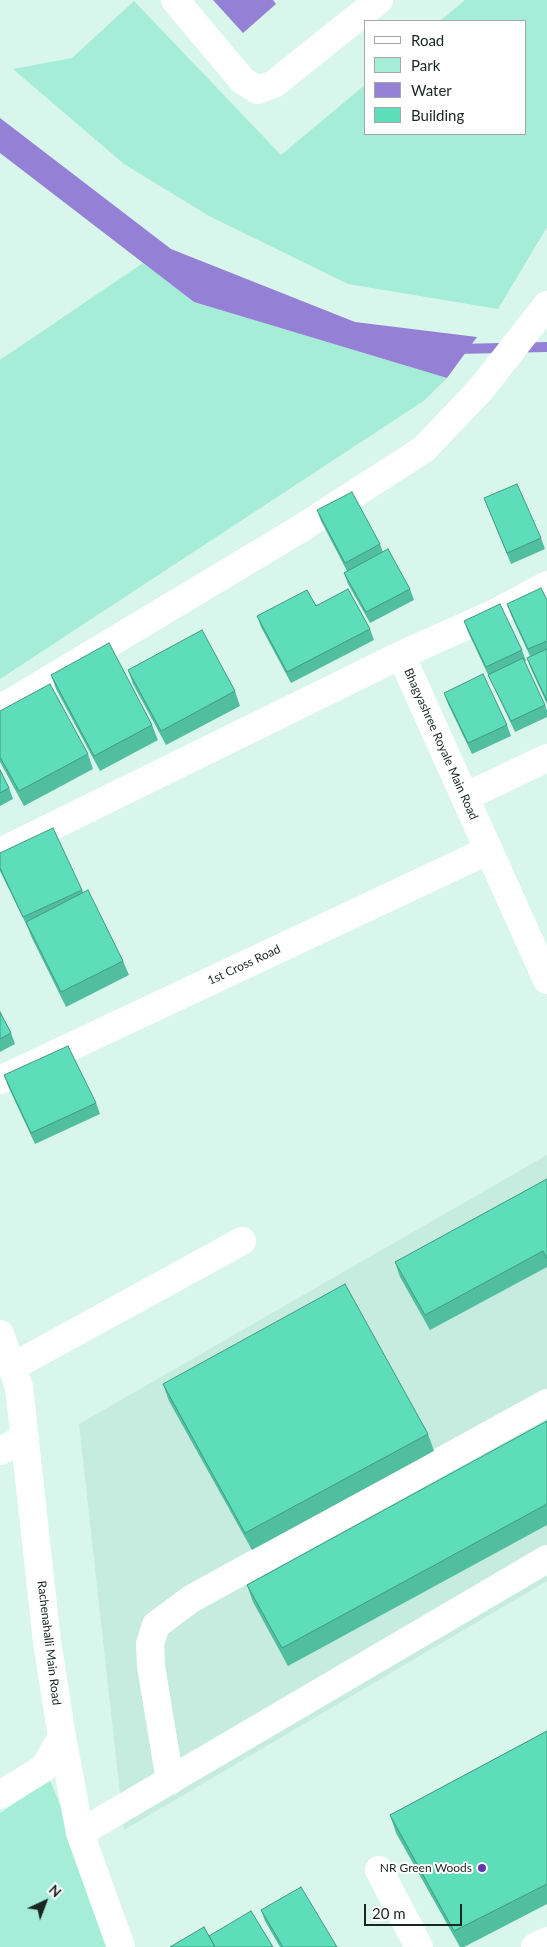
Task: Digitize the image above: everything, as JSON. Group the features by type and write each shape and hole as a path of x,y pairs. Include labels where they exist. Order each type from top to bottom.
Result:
{"street":[{"path":"175,0 243,81 258,90 274,84 379,0"},
{"path":"0,709 300,529 424,449 481,389 547,305"},
{"name":"Bhagyashree Royale Main Road","path":"546,974 401,655 495,613 547,585"},
{"path":"0,852 401,655"},
{"path":"465,797 547,758"},
{"name":"1st Cross Road","path":"0,1080 488,850"},
{"path":"12,1367 242,1242"},
{"name":"Rachenahalli Main Road","path":"0,1334 19,1387 48,1642 62,1738 80,1833 121,1947"},
{"path":"170,1781 151,1666 150,1644 156,1625 191,1599 547,1403"},
{"path":"0,1451 25,1438"},
{"path":"80,1833 547,1559"},
{"path":"0,1795 44,1768 62,1738"},
{"path":"379,1870 419,1947"},
{"path":"535,1947 547,1941"}],"shaded area":[{"path":"547,1155 547,1581 124,1830 79,1424"}],"green space":[{"path":"465,0 547,0 547,227 498,309 348,284 209,216 124,164 13,69 72,58 134,1 281,155 364,86 364,135 527,135 527,20 441,20"},
{"path":"143,263 194,302 447,378 425,400 0,679 0,360"},
{"path":"50,1780 117,1947 0,1947 0,1813"}],"water":[{"path":"213,0 273,0 276,4 243,33"},
{"path":"0,118 171,249 355,322 477,337 447,378 194,302 0,153"}],"building":[{"path":"517,484 541,538 507,553 484,498"},
{"path":"352,492 380,544 345,563 317,510"},
{"path":"388,549 410,589 366,612 344,573"},
{"path":"541,588 547,600 547,641 528,649 507,604"},
{"path":"348,589 370,629 287,672 257,616 307,590 316,606"},
{"path":"500,604 522,650 486,667 464,621"},
{"path":"202,630 235,691 161,731 128,670"},
{"path":"109,643 152,725 94,756 51,675"},
{"path":"547,649 547,701 527,658"},
{"path":"523,658 545,705 511,721 488,675"},
{"path":"483,674 507,725 468,743 444,693"},
{"path":"50,684 88,754 19,791 0,757 0,711"},
{"path":"0,770 9,788 0,793"},
{"path":"53,828 82,890 23,917 0,868 0,853"},
{"path":"88,890 123,961 61,992 26,922"},
{"path":"0,1012 11,1033 0,1039"},
{"path":"68,1046 96,1103 31,1133 4,1075"},
{"path":"547,1179 547,1259 543,1251 425,1315 395,1262"},
{"path":"345,1284 428,1434 245,1533 163,1384"},
{"path":"547,1421 547,1504 282,1648 247,1585"},
{"name":"NR Green Woods","path":"547,1731 547,1884 454,1931 390,1815"},
{"path":"301,1887 337,1947 283,1947 261,1910"},
{"path":"251,1911 273,1947 215,1947 209,1936"},
{"path":"204,1927 215,1947 170,1947"}],"waterway":[{"path":"456,349 547,347"}],"place":[{"name":"NR Green Woods","path":"482,1868"}]}
